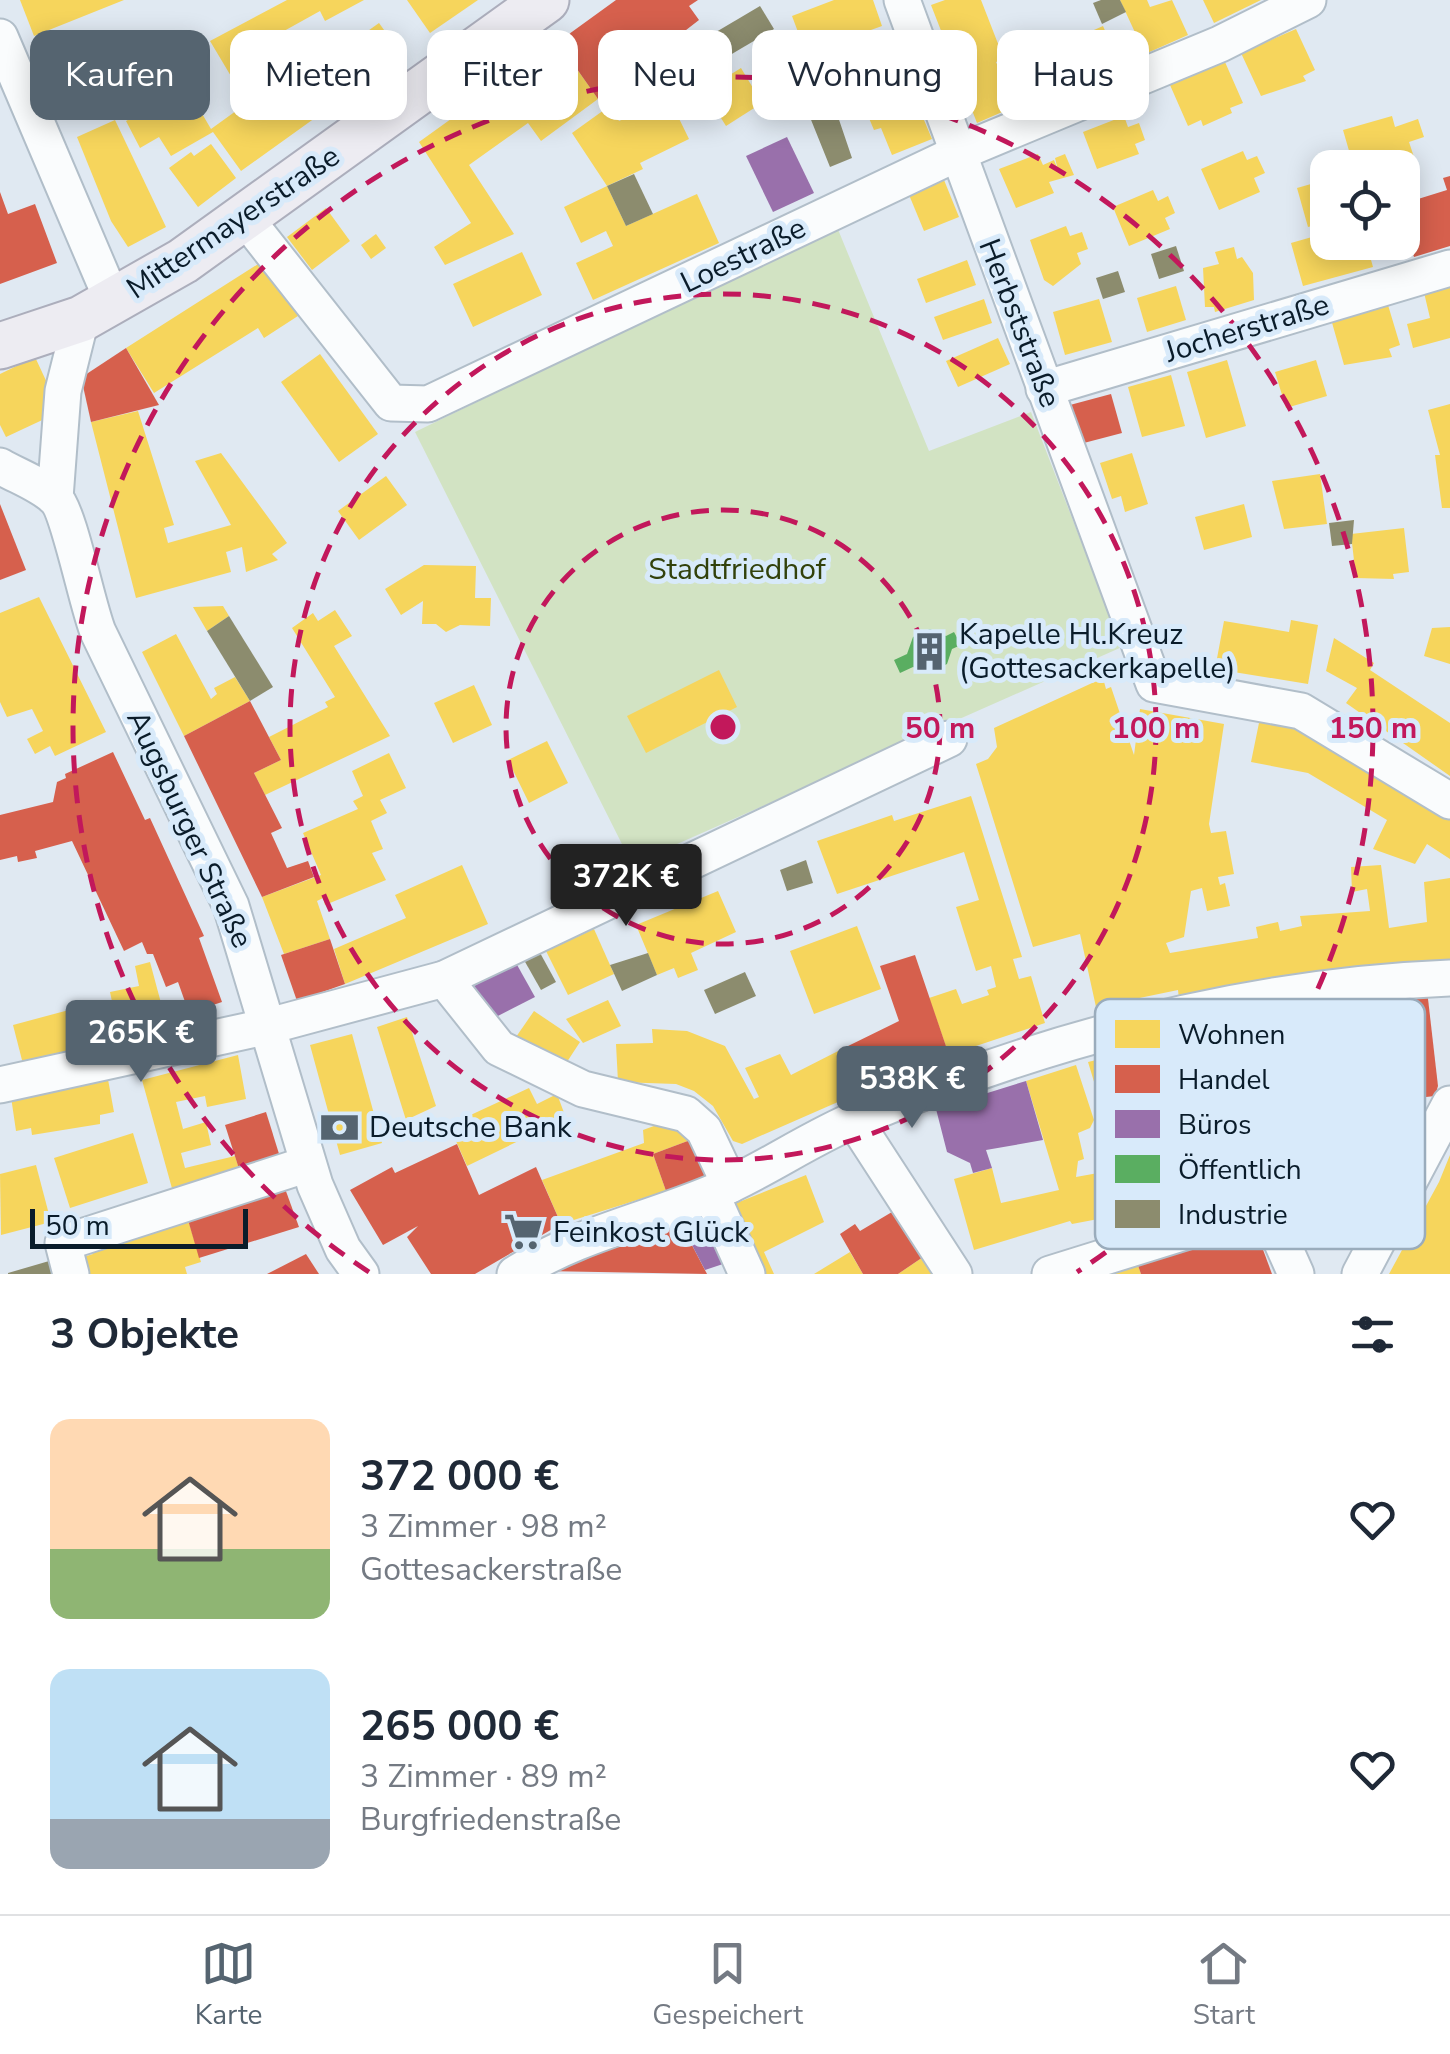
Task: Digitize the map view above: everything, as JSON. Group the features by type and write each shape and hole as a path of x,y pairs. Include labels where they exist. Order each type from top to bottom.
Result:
{"main road":[{"name":"Mittermayerstraße","path":"97,311 246,219 546,0"},
{"path":"0,346 97,311"}],"street":[{"name":"Herbststraße","path":"902,0 960,152 988,243 1154,684 1301,711 1450,802"},
{"name":"Loestraße","path":"246,219 391,404 428,404 960,152 1202,52 1308,0"},
{"path":"0,37 97,311"},
{"name":"Jocherstraße","path":"1044,388 1450,268"},
{"name":"Augsburger Straße","path":"97,311 63,391 56,498 64,513 91,616 231,906 308,1164 331,1226 361,1274"},
{"path":"4,473 56,498"},
{"path":"0,1084 269,1026 444,980 949,739"},
{"path":"1256,999 1450,978"},
{"path":"444,980 499,1048 583,1089 686,1114 704,1130 747,1274"},
{"path":"515,1274 556,1248 720,1189 854,1120 1095,1034"},
{"path":"1425,1148 1450,1104"},
{"path":"854,1120 954,1274"},
{"path":"71,1274 64,1243 308,1164"},
{"path":"1050,1274 1132,1249"},
{"path":"1285,1249 1296,1274"},
{"path":"1360,1274 1373,1249"}],"green space":[{"name":"Stadtfriedhof","path":"837,227 929,451 1031,412 1122,647 632,864 415,432"}],"building: Wohnen":[{"path":"20,0 124,0 49,30 32,30"},
{"path":"287,0 364,0 325,21 320,11 286,30 231,30"},
{"path":"407,0 478,0 434,30 428,30"},
{"path":"834,0 873,0 882,26 871,30 797,30 792,16"},
{"path":"945,0 981,0 997,41 997,114 977,123 976,120 977,30 941,30 931,5"},
{"path":"1120,0 1147,0 1150,7 1172,0 1188,35 1149,52 1149,30 1134,30"},
{"path":"1203,0 1261,0 1214,23"},
{"path":"1296,29 1315,70 1303,76 1306,81 1261,96 1241,53"},
{"path":"230,30 230,75 210,41"},
{"path":"1225,62 1243,103 1230,108 1232,113 1203,126 1201,120 1188,126 1170,85"},
{"path":"741,68 752,86 752,109 726,126 722,120 732,120 732,74"},
{"path":"578,70 598,99 578,114"},
{"path":"598,114 598,120 680,120 689,139 640,163 643,169 607,186 572,133"},
{"path":"230,115 230,120 312,120 241,171 213,132 171,156 159,137 140,148 126,121 206,120 211,129"},
{"path":"1392,116 1395,127 1418,119 1424,137 1409,142 1412,150 1349,150 1343,130"},
{"path":"115,120 166,227 128,247 111,221 77,137"},
{"path":"450,120 570,120 541,141 528,123 469,165 514,234 445,265 434,247 471,223 419,142"},
{"path":"870,120 924,120 932,139 892,155 881,128 874,130"},
{"path":"1114,120 1125,120 1128,127 1139,123 1145,140 1135,144 1139,154 1097,169 1083,132"},
{"path":"211,144 236,178 198,207 169,168"},
{"path":"1243,151 1247,160 1257,156 1265,173 1254,178 1260,192 1219,210 1201,169"},
{"path":"1038,154 1043,165 1054,160 1058,170 1055,158 1065,154 1074,175 1049,182 1054,193 1016,208 999,169"},
{"path":"942,175 959,217 924,231 907,190"},
{"path":"1310,184 1310,226 1308,227 1297,188"},
{"path":"607,186 626,226 697,194 719,243 593,300 576,263 613,246 606,231 581,243 564,207"},
{"path":"1153,190 1158,201 1168,196 1175,213 1165,218 1170,229 1129,246 1113,207"},
{"path":"326,208 350,241 312,270 287,237"},
{"path":"1066,226 1070,236 1082,232 1088,249 1077,253 1081,264 1053,286 1044,280 1030,240"},
{"path":"376,234 386,248 371,259 361,245"},
{"path":"1310,238 1310,260 1371,260 1373,267 1303,286 1291,243"},
{"path":"1234,247 1237,259 1242,257 1253,273 1254,300 1215,312 1214,307 1205,307 1203,268 1219,264 1215,252"},
{"path":"522,252 542,295 473,327 453,284"},
{"path":"266,259 301,314 264,338 258,328 154,393 126,348"},
{"path":"967,260 976,285 926,303 917,279"},
{"path":"1450,277 1450,338 1413,348 1407,324 1430,318 1422,284"},
{"path":"1176,286 1186,320 1147,332 1137,298"},
{"path":"1385,295 1400,345 1389,349 1392,357 1344,365 1329,312"},
{"path":"984,299 992,323 943,340 934,317"},
{"path":"1099,299 1112,342 1065,355 1053,312"},
{"path":"998,338 1010,364 958,387 946,361"},
{"path":"320,354 378,434 339,462 281,382"},
{"path":"35,357 56,402 53,415 6,437 0,425 0,374"},
{"path":"1227,360 1246,426 1206,438 1187,372"},
{"path":"1316,360 1327,396 1286,408 1275,372"},
{"path":"1171,375 1185,426 1142,437 1128,387"},
{"path":"1450,404 1450,508 1442,508 1435,455 1440,455 1428,410"},
{"path":"138,411 174,525 164,528 168,543 231,525 195,461 221,453 287,543 272,554 278,560 246,572 242,547 226,552 231,572 136,598 91,422"},
{"path":"1132,453 1148,504 1125,512 1121,496 1112,499 1100,463"},
{"path":"1320,474 1327,524 1284,529 1272,481"},
{"path":"386,476 407,505 359,540 338,511"},
{"path":"1244,504 1252,537 1204,550 1195,517"},
{"path":"1404,528 1409,572 1393,574 1394,579 1356,578 1351,534"},
{"path":"424,565 476,566 475,598 491,598 490,626 460,625 446,632 436,624 422,624 423,601 401,615 385,589"},
{"path":"39,597 106,732 55,756 50,746 35,754 27,739 43,731 32,709 7,717 0,702 0,613"},
{"path":"223,606 229,616 207,631 193,607"},
{"path":"335,610 352,636 334,646 390,736 265,795 254,773 281,760 269,737 328,707 325,702 335,697 292,628 313,613 318,621"},
{"path":"1291,620 1318,625 1308,684 1215,669 1224,621 1289,632"},
{"path":"1450,627 1450,664 1424,656 1432,628"},
{"path":"176,634 211,699 217,694 214,688 235,677 250,701 184,736 142,652"},
{"path":"1334,638 1374,663 1370,670 1450,723 1450,776 1346,703 1357,688 1326,671"},
{"path":"719,670 737,707 646,753 627,716"},
{"path":"1103,678 1106,689 1111,687 1134,755 1140,709 1224,724 1209,824 1211,833 1226,831 1234,874 1218,877 1220,885 1225,883 1230,906 1207,911 1202,888 1191,891 1184,937 1166,943 1170,953 1258,938 1256,927 1278,922 1280,931 1302,926 1300,916 1370,911 1367,889 1352,892 1351,867 1381,865 1389,928 1427,922 1424,882 1450,878 1450,963 1179,999 1178,990 1135,999 1095,999 1095,1002 1080,934 1033,947 976,764 988,759 997,747 994,728"},
{"path":"474,685 492,725 453,743 434,703"},
{"path":"1260,718 1324,731 1450,813 1450,859 1427,844 1415,864 1373,849 1387,820 1308,773 1251,762"},
{"path":"547,741 568,783 529,803 508,760"},
{"path":"389,753 406,788 380,800 387,813 371,821 383,849 372,853 386,880 325,905 323,898 317,901 330,939 284,954 262,897 321,875 303,833 358,809 353,801 363,796 352,771"},
{"path":"971,796 1022,957 1013,959 1019,979 1031,976 1045,1023 949,1055 929,998 956,989 962,1004 989,995 987,990 996,987 991,966 976,971 956,907 979,900 964,852 837,894 817,841 892,815 894,821"},
{"path":"462,865 488,924 345,984 334,949 406,918 395,895"},
{"path":"718,891 736,932 691,953 698,970 678,978 674,968 657,975 636,925"},
{"path":"857,926 881,989 814,1014 790,951"},
{"path":"594,929 614,974 568,995 546,951"},
{"path":"150,962 168,1029 120,1040 110,992 139,986 135,966"},
{"path":"608,1000 621,1026 583,1043 566,1019"},
{"path":"80,1007 90,1046 23,1064 13,1025"},
{"path":"534,1011 580,1042 563,1068 516,1037"},
{"path":"407,1017 436,1106 406,1120 377,1027"},
{"path":"652,1029 687,1031 725,1046 754,1099 759,1097 745,1068 780,1054 791,1075 844,1048 863,1091 742,1144 733,1141 713,1106 694,1091 676,1084 618,1082 616,1044 653,1043"},
{"path":"352,1034 382,1143 340,1155 310,1045"},
{"path":"238,1055 246,1099 207,1107 205,1096 176,1102 183,1129 206,1122 211,1145 181,1153 185,1168 235,1156 240,1172 173,1192 142,1080"},
{"path":"1095,1060 1095,1085 1088,1062"},
{"path":"1076,1065 1094,1120 1090,1128 1078,1133 1084,1159 1078,1161 1076,1177 1095,1174 1095,1220 1072,1224 1070,1221 974,1250 954,1179 992,1168 1001,1203 1059,1190 1026,1081"},
{"path":"107,1074 114,1112 100,1115 100,1124 32,1135 31,1128 16,1131 10,1090"},
{"path":"529,1088 537,1104 557,1094 566,1118 467,1166 449,1125"},
{"path":"673,1119 701,1136 653,1154 666,1191 561,1224 542,1180 644,1143 643,1130"},
{"path":"133,1133 148,1183 70,1208 54,1158"},
{"path":"1450,1155 1450,1274 1389,1274 1403,1249 1425,1249 1425,1208"},
{"path":"36,1165 51,1222 1,1235 0,1174"},
{"path":"806,1175 824,1222 764,1252 774,1274 751,1274 724,1208"},
{"path":"186,1213 201,1262 185,1267 187,1274 84,1274 80,1258 93,1254 89,1240"},
{"path":"850,1252 863,1274 814,1274"},
{"path":"926,1255 937,1274 898,1274"},
{"path":"1135,1257 1141,1274 1086,1274"}],"building: Handel":[{"path":"616,0 698,0 689,6 699,20 686,30 598,30 598,99 578,70 578,30 575,30"},
{"path":"1450,176 1450,246 1420,255 1420,198 1447,190 1443,178"},
{"path":"0,192 8,214 35,204 57,263 0,284"},
{"path":"126,348 159,405 91,422 83,386 85,375"},
{"path":"1111,394 1122,433 1080,444 1070,405"},
{"path":"0,504 26,570 0,580"},
{"path":"250,701 281,760 254,773 282,828 271,833 287,868 308,861 314,877 262,897 184,736"},
{"path":"113,752 145,820 150,818 204,936 199,938 222,1002 189,1013 178,982 166,987 153,954 147,954 142,942 124,951 72,841 35,851 37,858 18,862 17,856 0,860 0,815 53,802 57,782 66,778 65,774"},
{"path":"330,939 345,984 297,1001 281,955"},
{"path":"915,955 949,1055 863,1091 844,1048 899,1021 880,966"},
{"path":"1427,990 1438,1086 1435,1096 1425,1097 1425,999 1361,998"},
{"path":"266,1112 280,1157 240,1172 225,1125"},
{"path":"701,1136 716,1174 666,1191 653,1154"},
{"path":"457,1144 479,1195 536,1167 561,1224 475,1274 431,1274 407,1237 418,1226 383,1245 350,1190 392,1167 395,1173"},
{"path":"283,1183 299,1227 199,1258 186,1213"},
{"path":"897,1209 926,1255 898,1274 863,1274 840,1234 855,1224 860,1231"},
{"path":"680,1222 707,1274 544,1271"},
{"path":"1162,1249 1263,1249 1272,1274 1141,1274 1135,1257"},
{"path":"306,1254 319,1274 267,1274"}],"building: Büros":[{"path":"787,137 814,193 773,212 746,156"},
{"path":"516,963 535,997 492,1019 474,986"},
{"path":"1026,1081 1043,1140 986,1150 992,1168 973,1173 970,1163 947,1152 936,1109"},
{"path":"710,1211 729,1262 705,1270 680,1222"}],"building: Öffentlich":[{"name":"Kapelle Hl.Kreuz (Gottesackerkapelle)","path":"930,629 946,636 954,632 961,645 952,649 947,664 930,673 913,667 900,673 894,660 907,654 913,637"}],"building: Industrie":[{"path":"1120,0 1126,12 1102,24 1093,3"},
{"path":"760,6 774,29 752,30 752,42 732,54 732,30 719,30"},
{"path":"811,120 839,120 852,158 830,167"},
{"path":"634,174 653,214 626,226 607,186"},
{"path":"1176,246 1184,271 1159,279 1151,254"},
{"path":"1118,271 1125,292 1103,299 1096,278"},
{"path":"1354,520 1352,544 1332,546 1329,523"},
{"path":"229,616 273,687 250,701 207,631"},
{"path":"806,860 813,883 787,891 780,870"},
{"path":"539,951 556,982 541,990 524,960"},
{"path":"648,953 657,975 622,991 610,965"},
{"path":"745,972 756,996 715,1014 704,990"},
{"path":"56,1259 58,1274 8,1274 8,1273"}],"place":[{"name":"Kapelle Hl.Kreuz (Gottesackerkapelle)","path":"929,651"},
{"name":"Deutsche Bank","path":"339,1127"},
{"name":"Feinkost Glück","path":"523,1232"}]}
